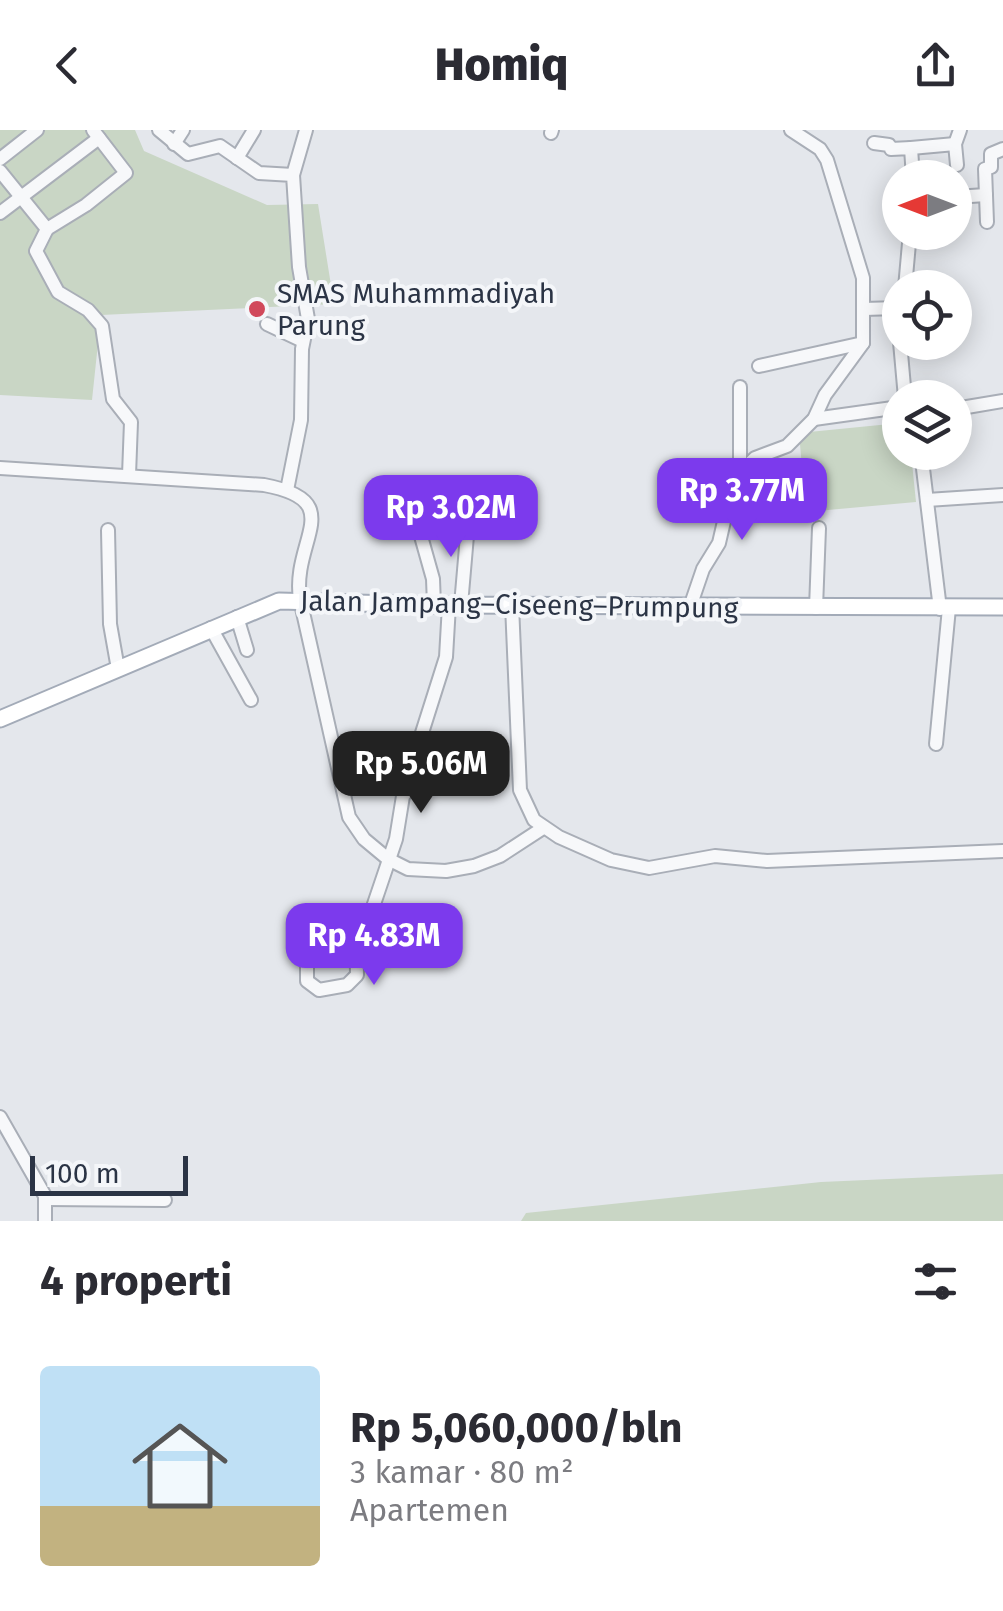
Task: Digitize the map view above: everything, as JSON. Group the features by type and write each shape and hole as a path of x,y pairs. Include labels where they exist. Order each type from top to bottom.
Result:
{"main road":[{"name":"Jalan Jampang–Ciseeng–Prumpung","path":"0,719 279,601 1003,607"}],"street":[{"path":"0,158 38,130"},
{"path":"158,130 192,154 220,146 266,175 293,176"},
{"path":"174,144 183,130"},
{"path":"237,158 254,130"},
{"path":"287,490 301,420 303,341 308,312 299,268 293,176 306,130"},
{"path":"690,607 703,569 720,544 729,487 740,470 755,458 787,446 814,419 825,394 863,343 864,310 856,247 828,160 820,149 791,130"},
{"path":"957,160 955,144 960,130"},
{"path":"0,213 96,134 126,172 47,229 36,251 64,298 88,310 102,326 113,399 131,422 128,475"},
{"path":"874,143 889,145 891,150 955,144"},
{"path":"912,148 913,160"},
{"path":"986,222 985,169 991,167 991,154 1003,149"},
{"path":"0,171 47,229"},
{"path":"972,196 986,195"},
{"path":"864,310 882,307"},
{"path":"267,324 303,341"},
{"path":"759,366 863,343"},
{"path":"740,387 740,470"},
{"path":"972,406 1003,401"},
{"path":"814,419 882,410"},
{"path":"0,468 287,490 312,506 314,518 298,572 300,599 349,817 358,834 388,859 419,871 474,866 500,856 542,828"},
{"path":"923,470 944,609 936,744"},
{"path":"927,500 1003,495"},
{"path":"306,962 307,981 314,989 335,988 354,978 358,970 356,924 373,907 396,839 403,796 416,781 421,736 444,670 448,605 470,501"},
{"path":"816,608 819,528"},
{"path":"419,529 433,579 448,605"},
{"path":"108,530 110,624 118,669"},
{"path":"512,605 520,790 524,804 542,828 611,860 649,868 716,856 767,861 1003,851"},
{"path":"237,617 247,650"},
{"path":"211,628 251,700"},
{"path":"0,1117 46,1198 46,1221"},
{"path":"46,1198 165,1200"}],"green space":[{"path":"0,130 135,130 144,151 267,205 318,204 334,304 101,315 92,400 0,395"},
{"path":"882,425 882,470 913,470 916,502 806,512 799,433"},
{"path":"1003,1174 1003,1221 521,1221 526,1213 821,1182"}],"place":[{"name":"SMAS Muhammadiyah Parung","path":"257,309"}]}
